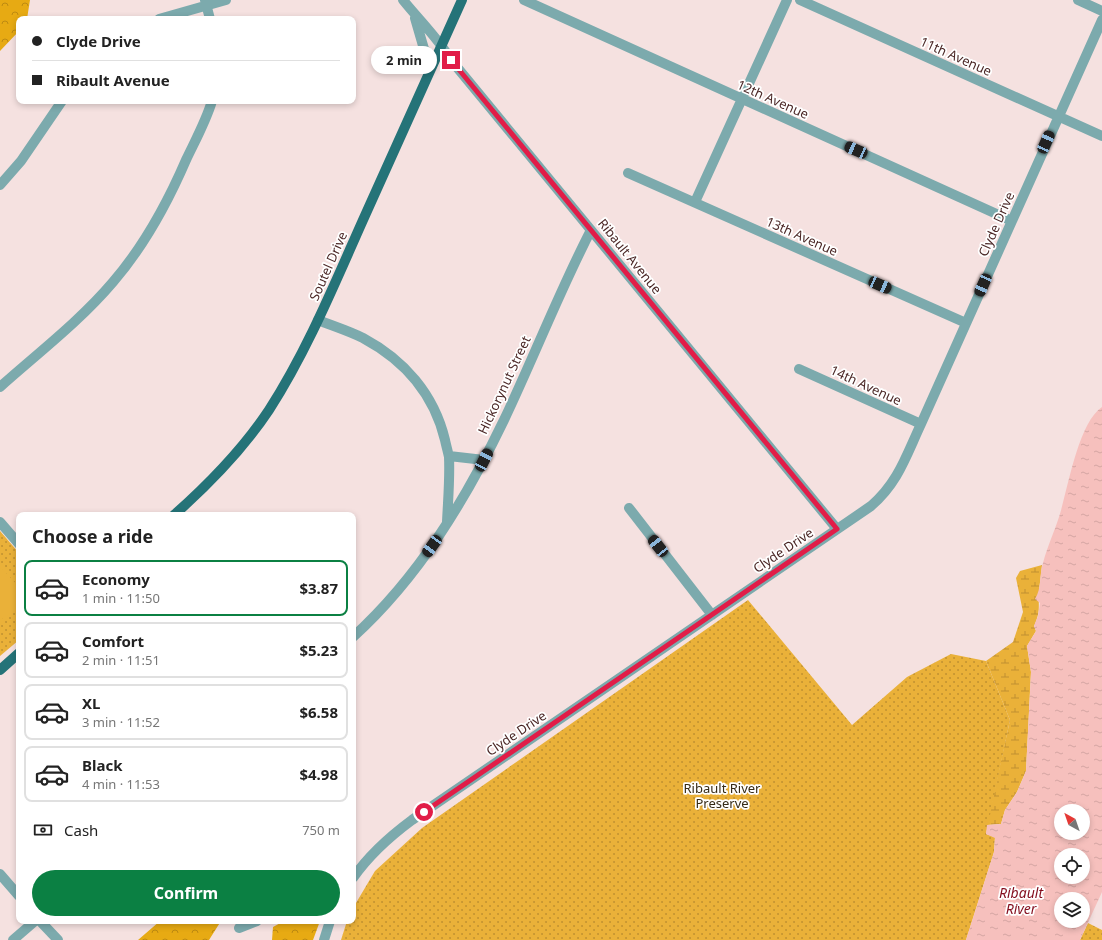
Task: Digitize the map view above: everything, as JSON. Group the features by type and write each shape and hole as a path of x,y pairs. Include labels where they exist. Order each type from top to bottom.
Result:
{"main road":[{"name":"Soutel Drive","path":"177,512 226,465 268,411 286,382 318,320 462,0"},
{"path":"0,670 16,656"}],"street":[{"path":"168,16 206,3 226,0"},
{"name":"Ribault Avenue","path":"403,0 442,45 451,60 837,529"},
{"name":"12th Avenue","path":"524,0 1012,221"},
{"path":"695,202 787,0"},
{"name":"11th Avenue","path":"800,0 1102,136"},
{"path":"1078,0 1102,11"},
{"path":"206,3 209,16"},
{"path":"413,12 424,49 434,61"},
{"name":"Clyde Drive","path":"356,874 382,844 412,820 871,506 891,486 921,424 1102,20"},
{"path":"0,185 21,161 60,104"},
{"path":"0,387 87,310 114,282 152,228 168,200 211,104"},
{"name":"13th Avenue","path":"628,172 966,323"},
{"name":"Hickorynut Street","path":"356,634 368,623 414,570 462,501 504,420 560,294 591,230"},
{"path":"318,320 362,338 383,350 402,365 420,384 432,404 441,425 449,456 447,522"},
{"name":"14th Avenue","path":"799,369 921,424"},
{"path":"449,456 484,460"},
{"path":"629,508 712,615"},
{"path":"0,522 16,541"},
{"path":"0,874 16,893"},
{"path":"13,940 32,924"},
{"path":"43,924 58,940"},
{"path":"239,928 249,924"},
{"path":"324,940 329,924"}],"green space":[{"path":"0,0 30,0 27,16 16,16 16,34 0,51"},
{"path":"0,531 16,550 16,643 0,656"},
{"path":"1042,565 1038,613 1034,626 1036,631 1027,646 1031,672 1026,771 1017,792 1005,810 1001,824 987,825 1010,720 986,661 1013,642 1023,612 1016,578 1020,571"},
{"path":"0,566 16,584 16,608 0,621"},
{"name":"Ribault River Preserve","path":"748,600 852,725 907,677 951,654 986,661 1010,720 986,834 995,837 994,852 966,940 341,940 346,924 356,924 356,903 375,871 422,828"},
{"path":"157,924 219,924 209,940 138,940"},
{"path":"278,924 319,924 313,940 272,940 273,927"},
{"path":"1090,924 1102,930 1102,940 1080,940 1086,928 1090,928"}],"water":[{"name":"Ribault River","path":"1102,407 1102,892 1090,918 1090,892 1054,892 1054,928 1086,928 1080,940 966,940 994,852 995,838 986,834 987,825 1001,824 1005,810 1017,792 1026,771 1031,672 1027,646 1036,631 1034,626 1038,616 1040,603 1035,599 1040,586 1041,572 1046,552 1059,517 1080,441 1086,427 1094,415"}],"route":[{"path":"424,812 837,529 451,60"}]}
